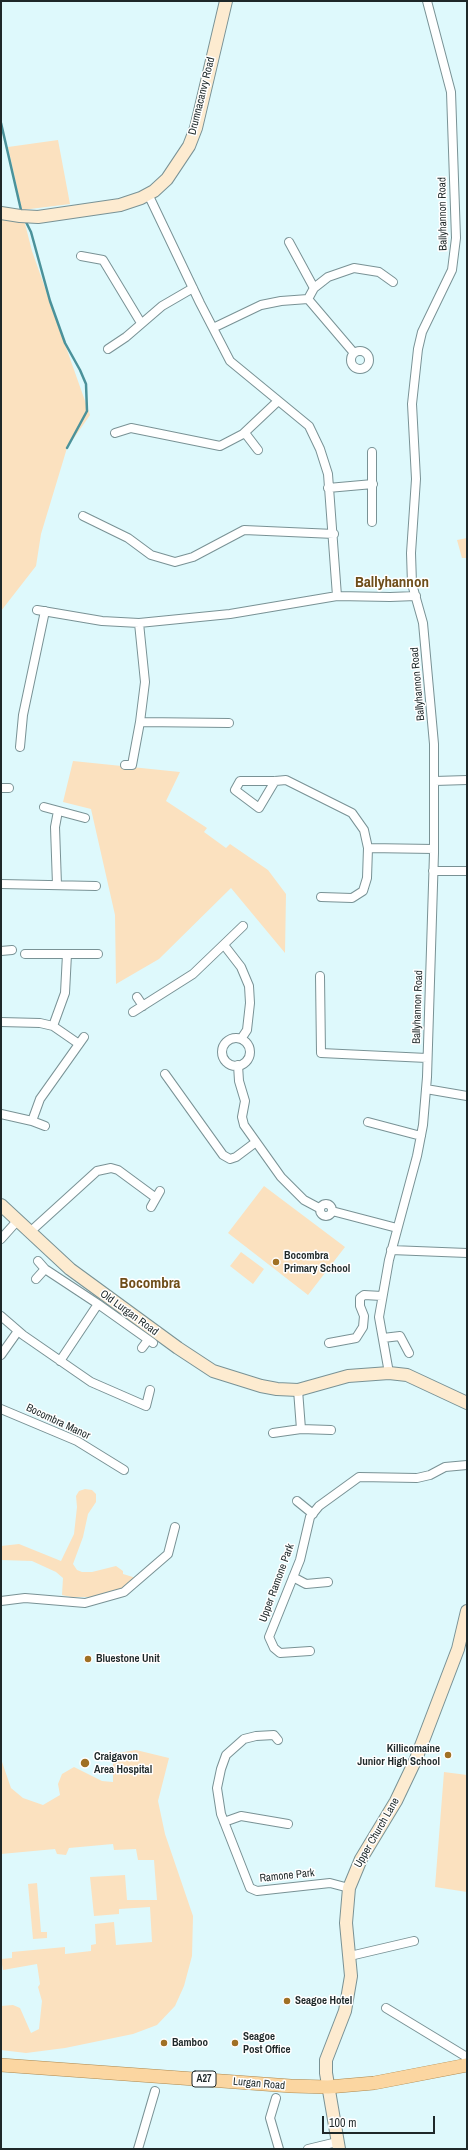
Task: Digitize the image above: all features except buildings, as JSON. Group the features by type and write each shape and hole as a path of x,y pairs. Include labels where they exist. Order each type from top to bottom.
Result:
{"main road":[{"name":"Lurgan Road","path":"1,2065 290,2086 328,2087 374,2083 467,2065"}],"street":[{"name":"Drumnacanvy Road","path":"1,213 20,216 62,214 120,205 148,194 167,179 189,146 196,128 226,1"},
{"name":"Ballyhannon Road","path":"390,1373 380,1317 382,1296 391,1250 422,1136 428,1058 434,871 435,781 423,623 412,584 411,553 416,492 412,423 415,367 422,332 452,270 456,238 451,92 444,61 430,19 427,1"},
{"path":"148,194 230,361 309,426 320,449 328,474 328,488 334,534 337,596"},
{"path":"289,242 314,288"},
{"path":"82,256 102,260 141,323"},
{"path":"308,300 314,288 328,277 354,268 379,272 393,282"},
{"path":"108,349 126,337 162,306 193,288"},
{"path":"213,328 261,306 281,301 308,300"},
{"path":"308,300 354,353"},
{"path":"115,433 131,428 220,446 245,433 278,401"},
{"path":"245,433 258,450"},
{"path":"372,452 372,522"},
{"path":"328,488 373,484"},
{"path":"83,516 128,538 151,555 175,562 193,557 244,530 334,534"},
{"path":"11,739 20,743 23,715 41,610 102,621 139,623 230,614 337,596 416,596"},
{"path":"125,765 132,765 140,722 144,682 139,623"},
{"path":"140,722 229,723"},
{"path":"275,781 259,808 235,790 240,781 286,780 352,813 364,830 368,848 367,878 362,891 352,898 320,897"},
{"path":"435,781 467,780"},
{"path":"44,807 85,818"},
{"path":"57,885 55,827 58,811"},
{"path":"368,848 434,849"},
{"path":"434,871 467,871"},
{"path":"1,884 96,886"},
{"path":"133,1012 193,974 243,926"},
{"path":"224,945 241,967 249,986 250,1003 247,1030 241,1039"},
{"path":"1,951 12,950"},
{"path":"25,954 98,954"},
{"path":"53,1026 65,993 66,954"},
{"path":"320,976 321,1053 428,1058"},
{"path":"137,997 143,1006"},
{"path":"1,1022 40,1023 53,1026 79,1044"},
{"path":"32,1121 40,1099 84,1036"},
{"path":"236,1038 241,1039 248,1045 249,1053 246,1061 238,1065 229,1064 223,1057 222,1048 228,1040 236,1038"},
{"path":"238,1065 239,1081 245,1101 242,1117 244,1125 281,1177 304,1200 319,1208 320,1214 324,1216 330,1215 332,1211 397,1228"},
{"path":"165,1074 224,1155 230,1159 236,1157 256,1142"},
{"path":"426,1089 467,1096"},
{"path":"1,1114 32,1121 45,1126"},
{"path":"368,1122 422,1136"},
{"path":"31,1231 97,1170 111,1168 118,1170 158,1194 151,1207"},
{"name":"Old Lurgan Road","path":"1,1205 76,1273 119,1306 202,1365 229,1377 277,1390 298,1390 348,1376 390,1373 407,1375 467,1403"},
{"path":"1,1239 18,1220"},
{"path":"391,1250 467,1253"},
{"path":"38,1261 45,1269 98,1304 150,1342 142,1348"},
{"path":"36,1279 45,1269"},
{"path":"330,1342 356,1338 362,1327 364,1316 360,1306 360,1298 364,1294 382,1296"},
{"path":"60,1361 98,1304"},
{"path":"1,1316 18,1331 91,1382 150,1407 150,1390"},
{"path":"1,1355 18,1331"},
{"path":"383,1338 400,1336 408,1353"},
{"path":"298,1390 301,1429"},
{"name":"Bocombra Manor","path":"1,1409 77,1442 124,1470"},
{"path":"273,1433 301,1429 331,1430"},
{"name":"Upper Ramone Park","path":"310,1651 280,1653 274,1648 269,1637 300,1560 313,1514 318,1506 359,1477 417,1478 430,1475 445,1467 467,1465"},
{"path":"297,1502 313,1514"},
{"path":"1,1601 25,1598 85,1603 124,1592 168,1554 175,1527"},
{"path":"293,1577 306,1584 328,1582"},
{"name":"Upper Church Lane","path":"338,2145 328,2087 326,2060 345,2011 349,1994 351,1976 346,1923 349,1888 361,1859 396,1801 413,1766 458,1649 467,1611"},
{"name":"Ramone Park","path":"278,1740 274,1735 256,1736 244,1739 226,1755 217,1788 224,1822 250,1888 257,1891 330,1883 349,1888"},
{"path":"224,1822 241,1816 288,1824"},
{"path":"350,1956 414,1942"},
{"path":"386,2008 465,2056 467,2062"},
{"path":"138,2149 155,2091"},
{"path":"276,2098 270,2118 279,2149"},
{"path":"308,2149 338,2145"}],"shaded area":[{"path":"58,140 70,204 22,210 8,147"},
{"path":"1,207 23,216 32,251 90,415 67,448 41,534 36,566 1,611"},
{"path":"467,538 467,558 462,558 457,540"},
{"path":"73,761 180,772 166,801 207,828 204,832 226,848 230,844 268,870 286,894 285,953 231,888 159,959 116,984 115,915 91,809 63,802"},
{"path":"264,1186 345,1247 308,1295 228,1233"},
{"path":"241,1252 264,1269 253,1284 230,1266"},
{"path":"85,1489 92,1490 96,1494 96,1502 88,1514 83,1537 73,1564 77,1570 82,1572 92,1572 116,1566 123,1571 123,1574 136,1578 132,1583 120,1590 90,1597 71,1597 62,1595 63,1578 56,1572 32,1561 1,1560 1,1546 19,1544 61,1561 74,1534 77,1507 76,1496 79,1491"},
{"path":"136,1750 169,1758 158,1801 165,1834 193,1916 192,1956 184,1986 175,2006 157,2025 133,2034 65,2048 26,2053 1,2050 1,2006 13,2005 20,2008 31,2033 39,2029 42,2001 38,1987 40,1984 37,1964 3,1970 1,1959 12,1958 12,1952 65,1947 65,1954 91,1951 91,1945 96,1944 95,1924 114,1922 116,1945 152,1942 150,1907 119,1909 119,1914 94,1916 90,1877 125,1875 127,1900 157,1900 154,1860 138,1860 136,1849 114,1850 113,1844 69,1848 66,1855 57,1854 55,1849 1,1854 1,1759 11,1788 23,1798 43,1805 60,1795 58,1784 62,1774 74,1767 102,1781 113,1782 113,1759 118,1753"},
{"path":"444,1772 467,1775 467,1892 435,1887"},
{"path":"37,1883 41,1932 47,1932 47,1938 33,1939 28,1884"}],"waterway":[{"path":"1,123 21,210"},
{"path":"26,222 31,232 50,301 65,343 86,384 87,411 67,448"}],"place":[{"name":"Bocombra Primary School","path":"276,1262"},
{"name":"Bluestone Unit","path":"88,1659"},
{"name":"Killicomaine Junior High School","path":"448,1755"},
{"name":"Craigavon Area Hospital","path":"85,1763"},
{"name":"Seagoe Hotel","path":"287,2001"},
{"name":"Bamboo","path":"164,2043"},
{"name":"Seagoe Post Office","path":"235,2043"}],"district":[{"name":"Ballyhannon","path":"392,583"},
{"name":"Bocombra","path":"150,1284"}]}
